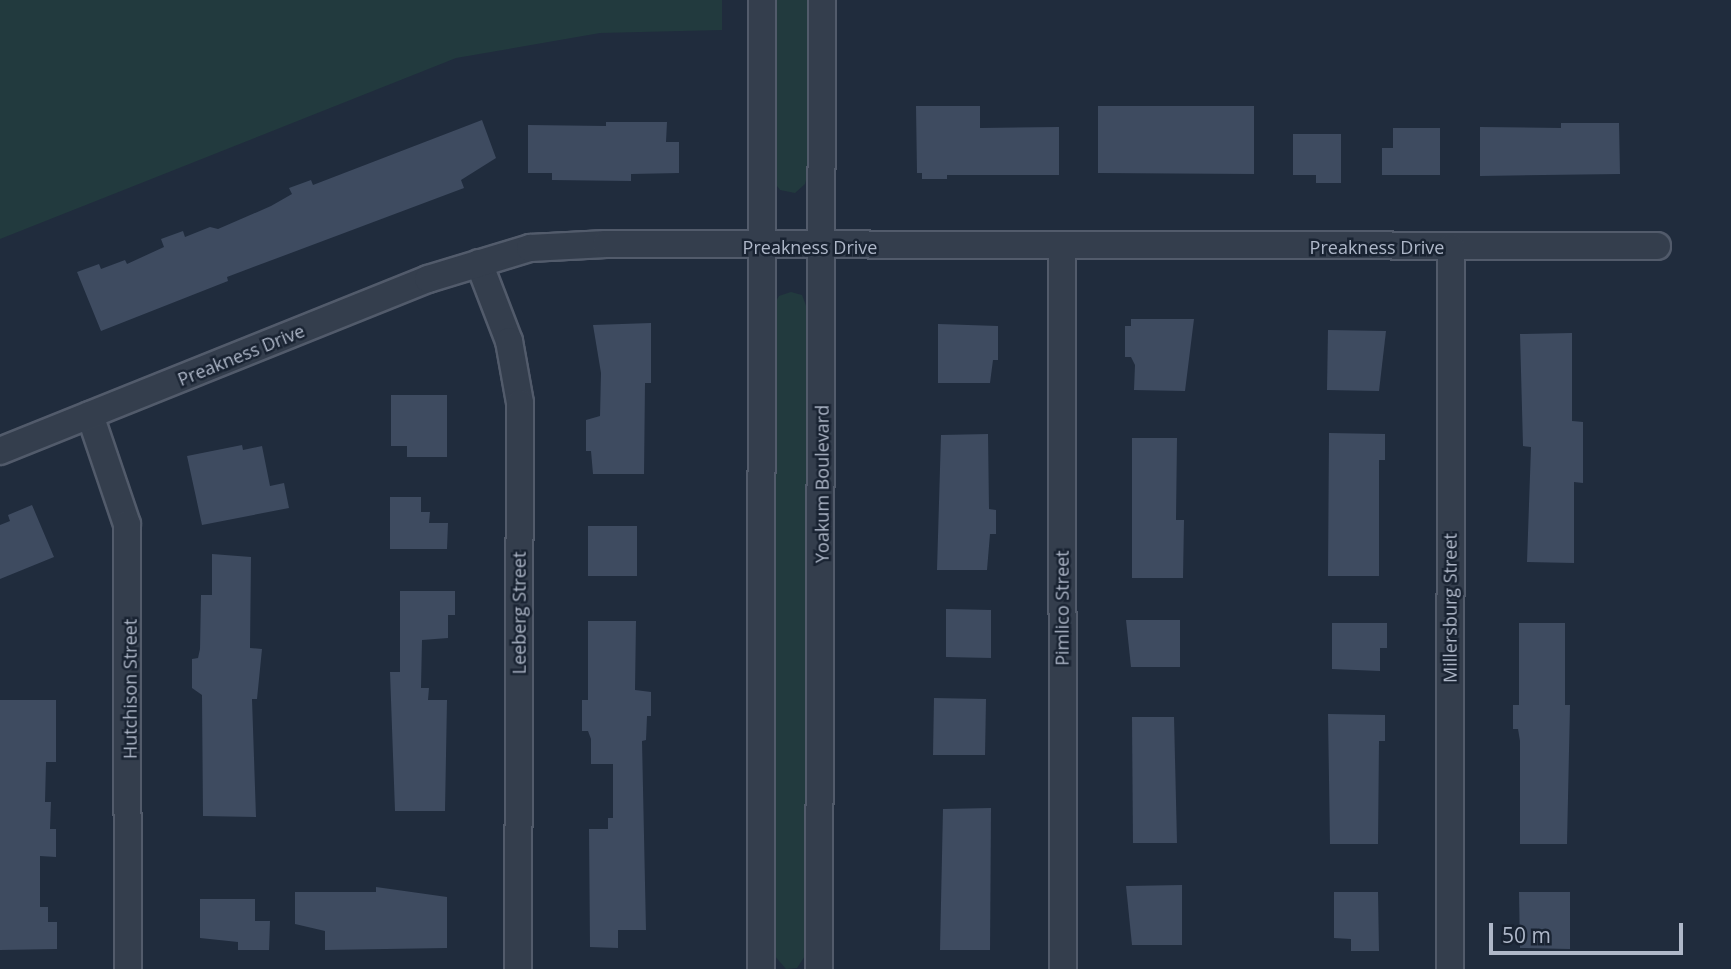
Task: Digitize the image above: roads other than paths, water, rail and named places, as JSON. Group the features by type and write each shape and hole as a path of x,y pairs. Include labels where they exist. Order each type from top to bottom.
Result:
{"street":[{"path":"761,969 762,0"},
{"name":"Yoakum Boulevard","path":"819,969 822,0"},
{"name":"Preakness Drive","path":"0,451 479,263 530,248 566,244 1657,246"},
{"name":"Pimlico Street","path":"1062,247 1063,969"},
{"name":"Millersburg Street","path":"1450,969 1451,247"},
{"name":"Leeberg Street","path":"479,263 509,341 520,403 519,969"},
{"name":"Hutchison Street","path":"90,415 118,485 128,536 128,969"}]}
